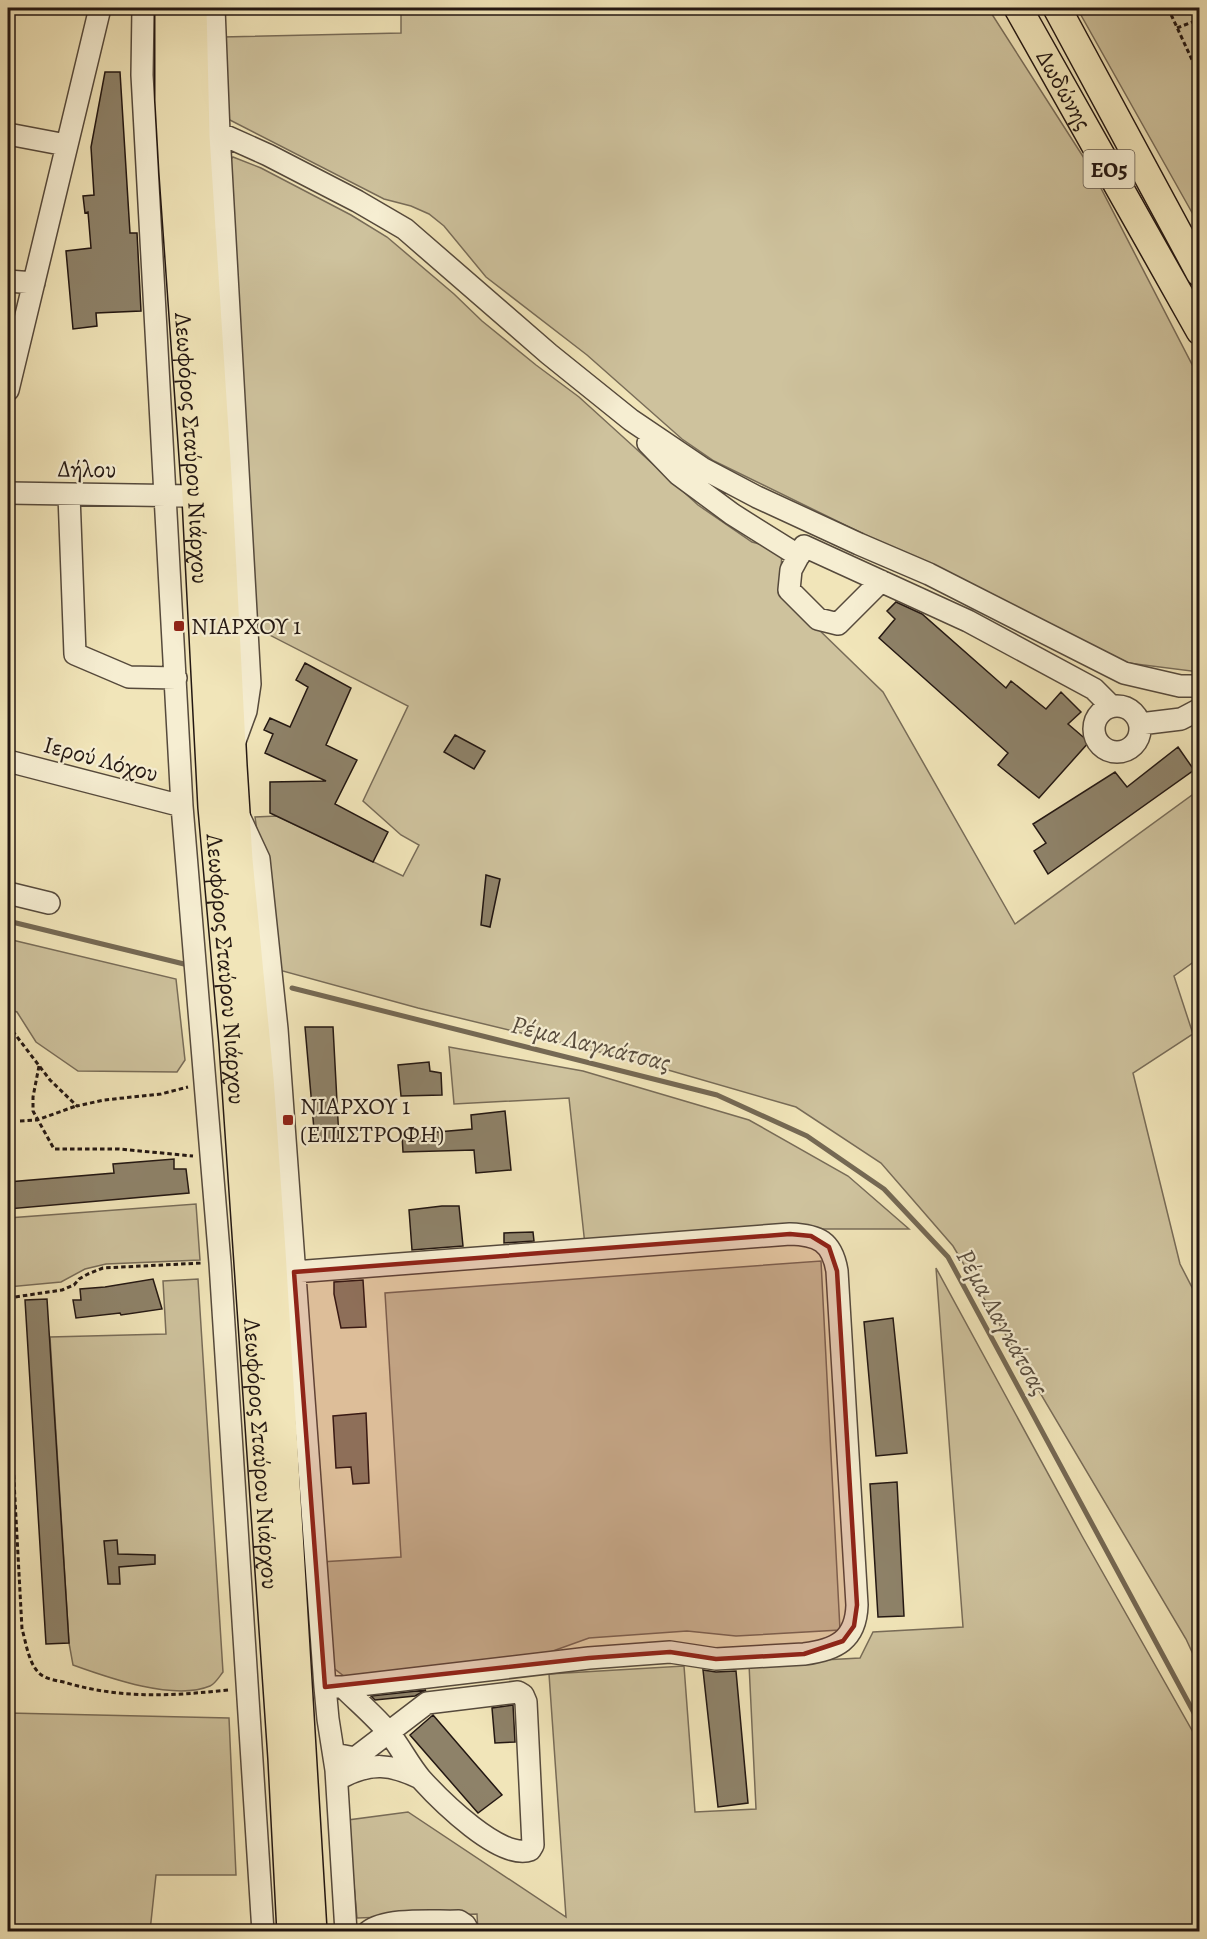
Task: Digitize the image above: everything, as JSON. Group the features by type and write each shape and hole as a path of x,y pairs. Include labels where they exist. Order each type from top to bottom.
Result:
{"main road":[{"name":"Λεωφόρος Σταύρου Νιάρχου","path":"169,8 168,81 172,171 196,496 212,807 233,1042 282,1758 291,1932"},
{"name":"Λεωφόρος Σταύρου Νιάρχου","path":"193,8 196,136 219,492 232,747 272,1240 314,1932"},
{"name":"Δωδώνης","path":"1018,8 1200,332"},
{"name":"Δωδώνης","path":"1057,8 1200,273"}],"street":[{"path":"8,390 100,8"},
{"path":"143,8 142,75 183,806 220,1263 263,1932"},
{"path":"214,8 250,684 246,711 232,747"},
{"path":"219,133 268,155 357,201 405,229 486,301 613,405 672,448 727,481 849,540 929,574 1114,668 1145,679 1180,686 1200,686"},
{"path":"8,134 66,145"},
{"path":"8,281 34,283"},
{"path":"613,405 678,474 732,514 799,556"},
{"name":"Δήλου","path":"8,493 196,496"},
{"path":"69,495 75,654 129,677 176,678"},
{"path":"881,581 838,624 818,619 789,590 791,570 804,546 881,581 968,621 1094,689 1112,706"},
{"path":"1119,705 1132,711 1140,724 1138,740 1127,750 1111,751 1104,748 1095,735 1094,728 1099,714 1112,706 1119,705"},
{"path":"1140,724 1181,719 1200,709"},
{"name":"Ιερού Λόχου","path":"8,761 183,806"},
{"path":"236,809 259,859 277,1029 294,1272 334,1687 327,1719 334,1754 346,1932"},
{"path":"8,893 49,903"},
{"path":"294,1272 790,1234 811,1236 824,1242 833,1254 837,1271 857,1605 854,1626 843,1641 818,1652 804,1654 716,1659 670,1652 589,1658 334,1687"},
{"path":"334,1687 388,1732 420,1778 458,1816 500,1845 525,1852 533,1845 526,1702 523,1695 518,1692 427,1703 388,1732 355,1758 334,1754"},
{"path":"336,1780 372,1766 401,1769 420,1778"},
{"path":"368,1932 377,1926 392,1923 459,1921 469,1932"}],"path":[{"path":"1168,8 1200,77"},
{"path":"1177,28 1200,19"},
{"path":"8,1025 39,1066 76,1106"},
{"path":"39,1066 33,1097 33,1111 54,1149 119,1149 197,1156 211,1148"},
{"path":"20,1121 37,1120 76,1106 104,1100 183,1090 206,1079"},
{"path":"8,1298 62,1290 74,1285 88,1274 103,1269 160,1264 220,1263"},
{"path":"8,1370 22,1629 37,1671 46,1678 90,1689 136,1695 171,1696 247,1688"}],"highlighted area":[{"path":"790,1234 811,1236 829,1247 837,1271 857,1605 854,1626 843,1641 804,1654 716,1659 670,1652 589,1658 325,1687 294,1272"}],"shaded area":[{"path":"401,8 988,8 1091,169 1199,378 1199,672 1128,663 714,461 682,439 587,355 486,277 444,226 429,214 411,206 384,199 224,117 222,37 401,33"},
{"path":"1077,8 1199,8 1199,225"},
{"path":"233,157 261,168 351,215 387,237 482,321 579,397 698,505 752,542 782,550 780,592 883,692 1015,924 1199,790 1199,958 1174,976 1193,1034 1133,1073 1180,1264 1199,1301 1199,1667 1186,1639 953,1246 881,1163 796,1107 637,1061 418,1008 279,970 271,876 258,838 255,817 277,816 403,876 419,845 401,835 363,801 408,706 252,626 227,163"},
{"path":"8,939 176,979 185,1060 177,1072 78,1071 36,1042 17,1012 8,1009"},
{"path":"449,1047 583,1071 749,1120 848,1176 909,1229 800,1229 585,1245 569,1098 454,1104"},
{"path":"196,1204 200,1260 106,1264 85,1269 61,1282 8,1287 8,1218"},
{"path":"821,1261 840,1630 736,1636 687,1631 589,1638 539,1656 349,1680 327,1663 320,1562 401,1557 385,1293"},
{"path":"936,1268 1082,1536 1198,1741 1199,1931 478,1932 477,1914 357,1918 348,1820 408,1812 566,1917 549,1674 684,1666 695,1812 756,1809 749,1664 860,1658 873,1632 963,1627"},
{"path":"198,1279 223,1672 210,1686 178,1691 142,1686 73,1665 69,1643 50,1337 166,1334 163,1281"},
{"path":"8,1713 229,1718 236,1875 156,1875 150,1931 8,1931"}],"building":[{"path":"105,72 120,72 130,233 137,233 141,311 96,313 97,326 73,329 66,251 91,248 88,212 85,213 83,196 94,195 91,147"},
{"path":"896,602 922,614 1006,688 1011,681 1046,709 1061,692 1081,712 1068,724 1089,742 1039,798 998,765 1008,753 879,638 895,619 887,611"},
{"path":"305,663 351,688 326,745 357,760 335,804 388,832 373,862 270,813 270,782 326,781 265,753 273,734 264,730 270,718 290,727 308,687 296,680"},
{"path":"455,735 485,751 474,769 444,752"},
{"path":"1178,747 1194,770 1048,874 1034,851 1046,843 1033,824 1115,772 1127,787"},
{"path":"486,875 500,879 490,927 481,925"},
{"path":"305,1027 333,1027 339,1139 315,1141"},
{"path":"429,1062 430,1071 441,1073 442,1095 401,1096 398,1065"},
{"path":"505,1111 511,1170 476,1173 474,1150 403,1152 402,1135 472,1129 471,1115"},
{"path":"174,1159 174,1169 186,1169 189,1193 8,1209 8,1182 114,1173 113,1164"},
{"path":"459,1206 463,1246 412,1250 409,1210"},
{"path":"533,1232 534,1241 504,1243 504,1233"},
{"path":"153,1279 162,1309 76,1318 73,1300 81,1300 80,1289"},
{"path":"363,1280 366,1327 341,1328 334,1294 334,1282"},
{"path":"47,1299 69,1643 46,1644 25,1300"},
{"path":"893,1318 907,1453 876,1456 864,1322"},
{"path":"366,1413 369,1483 353,1484 351,1467 336,1468 333,1416"},
{"path":"897,1482 904,1616 878,1617 870,1484"},
{"path":"117,1540 118,1554 155,1555 155,1564 119,1567 120,1584 108,1584 104,1541"},
{"path":"703,1670 736,1671 748,1803 718,1807"},
{"path":"426,1690 415,1696 375,1700 371,1696"},
{"path":"513,1705 515,1742 495,1743 492,1708"},
{"path":"433,1715 502,1795 478,1813 410,1735"}],"waterway":[{"name":"Ρέμα Λαγκάτσας","path":"8,921 184,964"},
{"name":"Ρέμα Λαγκάτσας","path":"292,988 717,1095 807,1136 884,1189 948,1257 1200,1724"}],"place":[{"name":"ΝΙΑΡΧΟΥ 1","path":"179,626"},
{"name":"ΝΙΑΡΧΟΥ 1 (ΕΠΙΣΤΡΟΦΗ)","path":"288,1120"}]}
